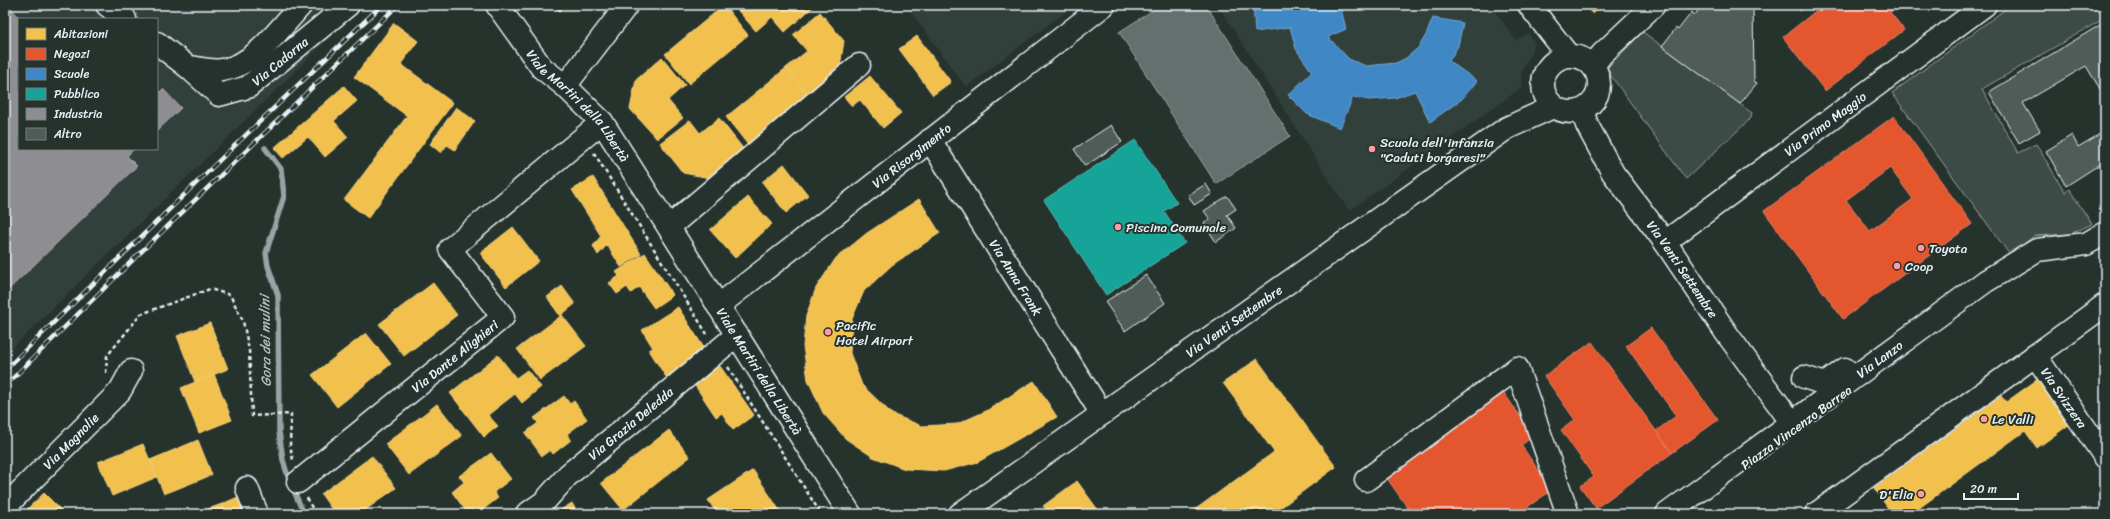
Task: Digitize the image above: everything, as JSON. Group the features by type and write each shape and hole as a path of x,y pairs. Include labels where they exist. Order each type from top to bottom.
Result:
{"street":[{"path":"107,5 124,18"},
{"path":"158,44 188,67 222,70 244,64 301,5"},
{"name":"Via Cadorna","path":"188,67 219,95 248,87 348,5"},
{"name":"Viale Martiri della Libertà","path":"497,5 542,68 565,86 602,122 850,514"},
{"path":"565,86 627,5"},
{"name":"Via Risorgimento","path":"718,306 1104,5"},
{"path":"1529,5 1568,55"},
{"path":"1593,66 1602,54 1654,5"},
{"name":"Via Primo Maggio","path":"1665,242 1985,5"},
{"path":"1568,55 1586,60 1593,66 1599,82 1598,91 1590,106 1573,113 1566,112 1548,98 1542,79 1545,70 1551,63 1568,55"},
{"path":"669,227 859,65"},
{"name":"Via Venti Settembre","path":"960,514 1548,98"},
{"name":"Via Venti Settembre","path":"1582,110 1590,132 1613,173 1665,242 1727,334 1792,423"},
{"name":"Via Dante Alighieri","path":"298,482 502,317 450,249 602,122"},
{"name":"Via Anna Frank","path":"930,140 1102,414"},
{"name":"Via Lanzo","path":"1667,514 1986,281 2037,250 2086,244 2105,233"},
{"name":"Piazza Vincenzo Barrea","path":"1676,514 2013,270 2035,259 2048,255 2082,251 2105,242"},
{"path":"1816,514 2105,305"},
{"path":"1830,508 2105,309"},
{"name":"Via Grazia Deledda","path":"527,514 544,502 568,475 737,335"},
{"name":"Via Svizzera","path":"2037,358 2105,456"},
{"path":"1804,377 1825,384 1854,362 1876,361"},
{"path":"1366,480 1517,368 1568,514"},
{"name":"Via Magnolie","path":"5,507 120,391 131,370"},
{"path":"247,488 257,514"}],"path":[{"path":"584,138 821,514"},
{"path":"120,391 106,373 107,356 141,314 210,288 230,295 243,321 249,350 252,416 283,415"}],"shaded area":[{"path":"5,5 363,5 5,355"},
{"path":"906,5 1072,5 1073,6 966,87"},
{"path":"1161,5 1206,5 1290,136 1216,184 1119,32"},
{"name":"Scuola dell'infanzia \"Caduti borgaresi\"","path":"1218,5 1490,5 1516,40 1529,33 1535,44 1521,74 1521,88 1349,211"},
{"path":"2011,5 2102,5 2105,9 2105,18 1982,89 2018,153 2036,144 2065,192 2069,189 2092,224 2070,234 2034,236 2010,255 1892,93"},
{"path":"1643,32 1752,113 1751,118 1686,179 1606,69"}],"building: Abitazioni":[{"path":"552,5 565,5 560,11"},
{"path":"724,5 748,35 689,84 665,54"},
{"path":"733,5 815,5 785,32 772,17 756,31"},
{"path":"1583,5 1602,5 1593,14"},
{"path":"820,12 844,41 840,67 808,95 786,68 807,51 793,35"},
{"path":"394,23 418,41 401,64 453,103 368,218 344,200 407,116 354,77"},
{"path":"917,36 951,82 933,95 899,49"},
{"path":"662,57 685,85 668,100 683,118 657,139 630,109 636,80"},
{"path":"786,68 808,95 748,145 726,117"},
{"path":"870,76 901,113 883,128 860,100 852,106 844,97"},
{"path":"344,86 357,101 334,121 348,137 325,157 308,137 283,158 274,148"},
{"path":"456,107 475,121 455,150 447,145 441,153 430,144"},
{"path":"719,118 745,151 710,178 683,173 660,143 690,120 700,133"},
{"path":"784,164 808,195 786,213 762,182"},
{"path":"593,177 641,254 621,267 607,245 598,255 593,246 601,236 572,190"},
{"path":"748,197 772,224 735,258 710,230"},
{"name":"Pacific Hotel Airport","path":"919,199 940,233 892,265 864,291 852,319 850,353 862,385 892,414 922,426 957,424 986,411 1034,381 1057,417 978,462 944,471 905,469 873,457 846,439 823,413 808,380 803,346 806,316 816,288 836,258 867,233"},
{"path":"513,227 539,261 506,287 480,253"},
{"path":"645,253 673,295 654,308 639,287 631,293 627,287 617,294 609,283 619,276 616,272"},
{"path":"433,283 457,315 404,356 379,324"},
{"path":"562,286 575,304 560,316 547,297"},
{"path":"678,307 706,351 666,377 649,350 653,348 642,330"},
{"path":"562,315 586,346 540,380 517,349"},
{"path":"210,323 228,369 195,382 177,336"},
{"path":"366,333 391,364 337,407 312,375"},
{"path":"498,355 516,378 527,370 541,387 522,403 515,394 488,415 498,426 484,437 450,393"},
{"path":"1257,359 1336,467 1272,514 1189,514 1274,452 1223,383"},
{"path":"720,366 754,415 733,430 722,413 716,417 694,384"},
{"path":"214,374 232,420 199,433 181,388"},
{"path":"2038,379 2070,424 2037,448 2025,431 1911,514 1892,514 1874,488 2001,396 2006,402"},
{"path":"564,396 570,404 574,401 587,419 567,434 571,440 553,454 550,450 542,456 525,433 538,423 534,418"},
{"path":"437,404 462,436 409,475 385,444"},
{"path":"669,430 690,457 623,510 601,483"},
{"path":"198,440 212,475 164,494 150,460"},
{"path":"143,444 157,477 112,496 98,462"},
{"path":"491,453 511,479 494,492 498,498 480,512 476,508 468,514 452,492 464,482 459,476"},
{"path":"372,456 396,488 360,514 335,514 321,494"},
{"path":"753,470 782,514 717,514 708,500"},
{"path":"1077,481 1101,514 1050,514 1043,506"},
{"path":"44,493 65,514 22,514"},
{"path":"245,494 253,514 226,514 222,504"},
{"path":"572,503 578,514 554,514"},
{"path":"222,504 226,514 197,514 197,513"}],"building: Negozi":[{"path":"1796,5 1808,5 1800,11"},
{"path":"1813,5 1900,5 1890,12 1904,30 1825,91 1783,37 1817,10"},
{"path":"1894,116 1972,224 1843,319 1764,211","holes":["1890,168 1913,199 1870,231 1846,200"]},
{"path":"1651,328 1718,420 1672,453 1656,431 1676,416 1626,346"},
{"path":"1592,342 1672,453 1596,508 1580,486 1594,477 1561,430 1575,420 1544,376"},
{"path":"1504,393 1534,436 1521,445 1552,490 1520,512 1522,514 1412,514 1384,474"}],"building: Scuole":[{"path":"1253,5 1340,5 1346,29 1328,37 1349,59 1366,66 1396,63 1406,58 1418,48 1426,35 1433,18 1463,23 1458,46 1449,61 1477,81 1462,99 1430,122 1415,91 1395,98 1369,100 1353,97 1340,128 1307,114 1288,95 1312,72 1296,49 1290,27 1255,32"}],"building: Pubblico":[{"name":"Piscina Comunale","path":"1135,140 1177,203 1164,211 1185,243 1106,295 1044,200"}],"building: Industria":[{"path":"5,5 8,5 20,18 18,18 18,150 133,150 127,156 137,166 5,293"},
{"path":"163,89 181,108 158,130 158,94"}],"building: Altro":[{"path":"1702,5 1753,5 1754,81 1757,83 1740,104 1662,46 1676,28 1678,30 1692,12 1695,15"},
{"path":"2105,22 2105,97 2086,66 2023,103 2040,131 2019,143 1989,92"},
{"path":"1111,125 1122,142 1085,166 1074,149"},
{"path":"2105,131 2105,161 2066,186 2046,151 2072,135 2078,147"},
{"path":"1206,184 1212,194 1194,205 1188,195"},
{"path":"1227,196 1236,209 1227,215 1236,228 1216,242 1204,223 1210,219 1204,211"},
{"path":"1146,275 1165,303 1125,331 1105,302"}],"waterway":[{"name":"Gora dei mulini","path":"265,148 281,169 284,196 266,253 268,266 278,295 279,432 283,460 289,480 304,514"}],"railway":[{"path":"5,370 228,152 382,5"},
{"path":"5,386 143,250 398,5"}],"place":[{"name":"Scuola dell'infanzia \"Caduti borgaresi\"","path":"1372,149"},
{"name":"Piscina Comunale","path":"1118,227"},
{"name":"Toyota","path":"1921,248"},
{"name":"Coop","path":"1897,266"},
{"name":"Pacific Hotel Airport","path":"828,332"},
{"name":"Le Valli","path":"1984,419"},
{"name":"D'Elia","path":"1921,494"}]}
